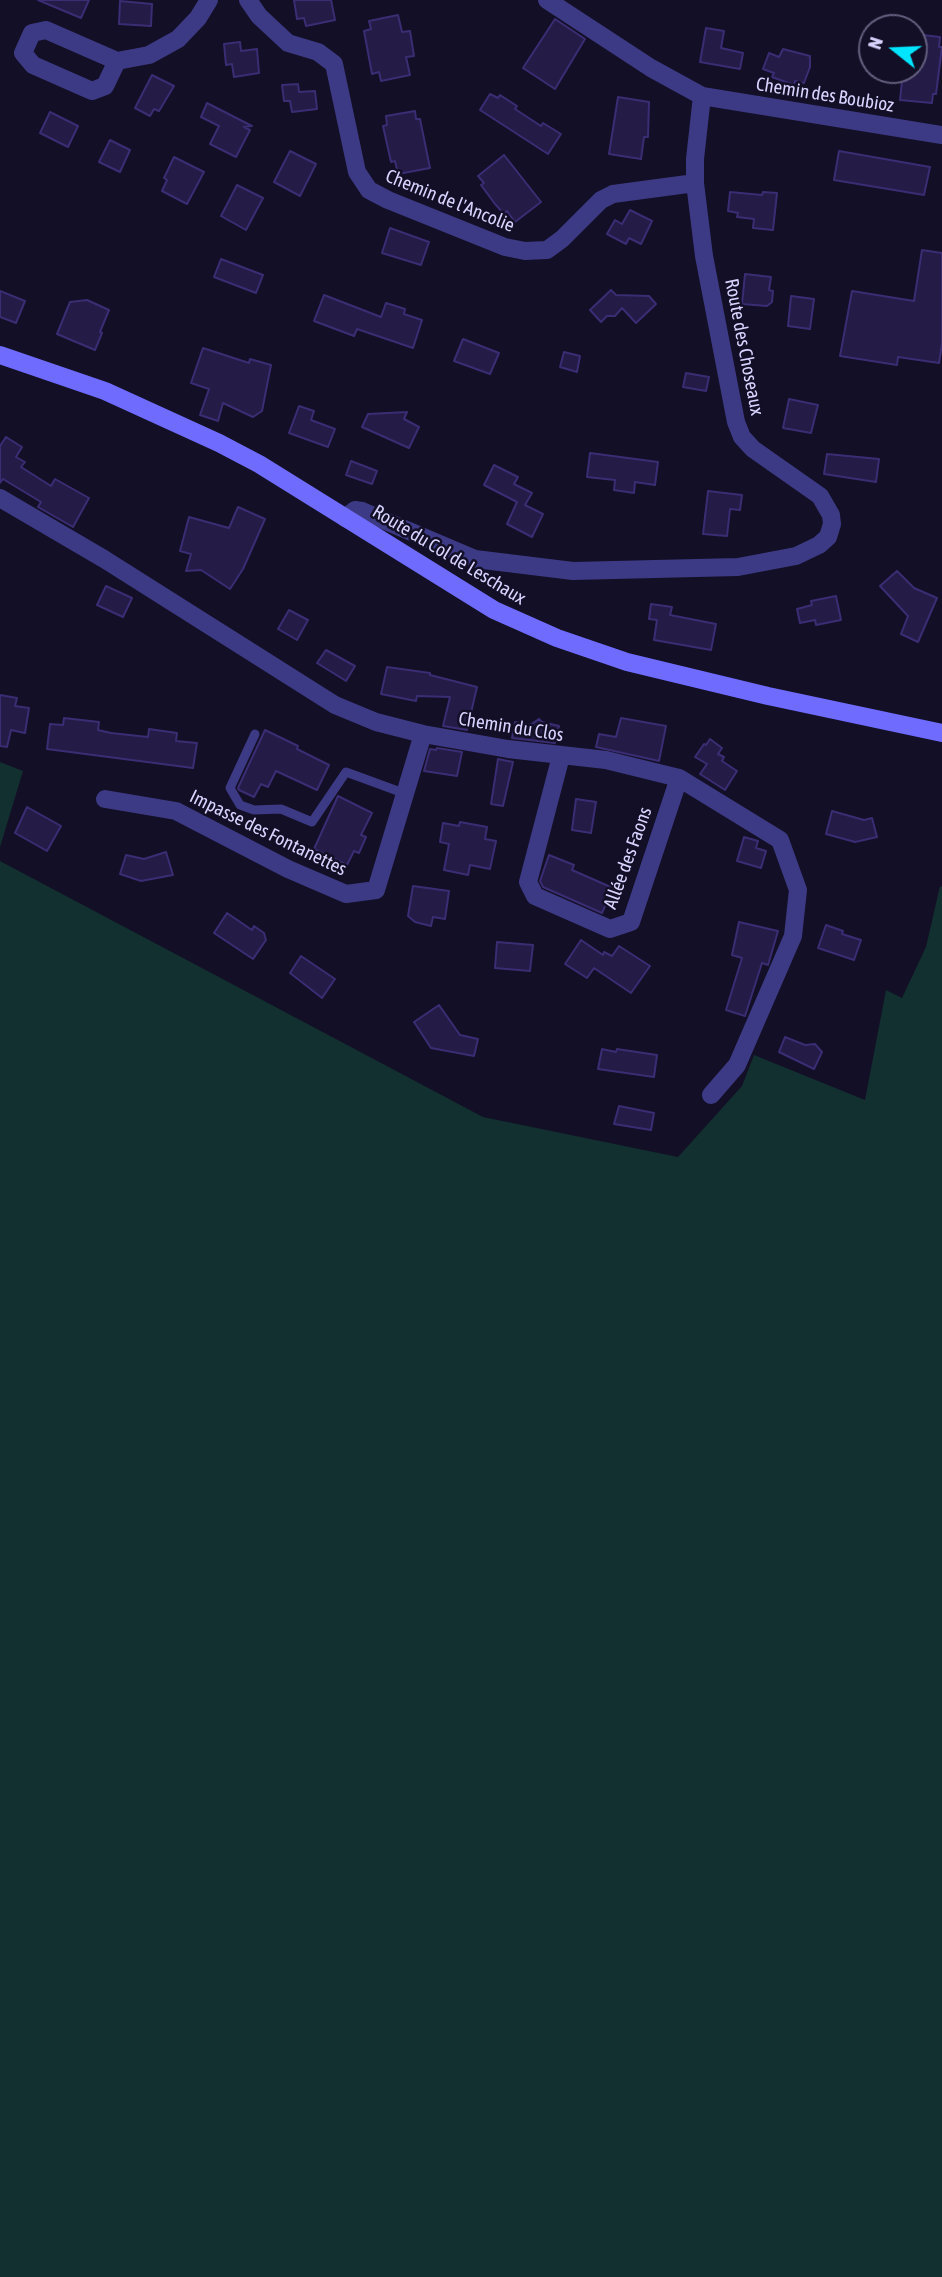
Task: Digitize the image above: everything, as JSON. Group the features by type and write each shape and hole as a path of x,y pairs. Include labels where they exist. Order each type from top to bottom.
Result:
{"main road":[{"name":"Route du Col de Leschaux","path":"0,355 105,391 259,464 494,610 596,653 768,696 942,733"}],"street":[{"path":"117,61 105,86 92,91 33,65 23,53 32,33 46,30 117,61 149,55 178,39 198,18 209,0"},
{"name":"Chemin de l'Ancolie","path":"248,0 259,16 288,43 318,52 334,64 357,172 369,190 388,201 505,247 525,251 547,250 562,239 601,200 613,194 695,183"},
{"path":"547,0 651,68 702,96"},
{"name":"Route des Choseaux","path":"345,518 355,510 362,511 475,559 573,571 738,567 796,556 819,545 828,537 832,524 831,515 820,496 753,449 742,437 736,422 704,256 695,183 702,96"},
{"name":"Chemin des Boubioz","path":"702,96 942,135"},
{"name":"Chemin du Clos","path":"0,498 104,559 335,705 376,722 423,734 561,756 606,760 679,778 779,840 798,891 793,936 737,1065 711,1095"},
{"name":"Impasse des Fontanettes","path":"105,799 176,811 288,869 346,894 376,890 423,734"},
{"name":"Allée des Faons","path":"561,756 528,882 536,896 610,929 631,922 679,778"}],"lane":[{"path":"255,734 230,788 240,805 254,810 281,809 313,822 346,772 405,794"}],"green space":[{"path":"0,762 23,771 0,847"},
{"path":"0,861 483,1117 678,1157 742,1086 754,1055 865,1100 886,990 902,998 926,947 940,886 942,887 942,2277 0,2277"}],"building":[{"path":"38,0 89,0 81,18"},
{"path":"294,0 331,0 335,20 306,26 304,18 297,19"},
{"path":"120,1 152,4 151,26 119,24"},
{"path":"398,15 402,32 410,31 414,56 406,57 410,75 381,81 379,72 372,74 364,31 371,29 369,21"},
{"path":"555,19 585,39 555,89 523,68"},
{"path":"706,28 724,31 721,48 743,53 740,69 700,62"},
{"path":"928,36 940,37 939,47 942,47 936,94 933,94 932,103 900,100 902,84 928,84"},
{"path":"240,42 241,51 257,49 259,73 234,77 232,64 226,65 224,44"},
{"path":"783,49 810,56 810,67 804,83 795,81 794,85 772,77 774,73 763,69 769,53 779,57"},
{"path":"152,75 174,86 159,111 154,109 150,116 135,108"},
{"path":"298,84 299,92 315,91 317,109 292,112 290,101 284,101 282,85"},
{"path":"490,94 498,98 500,95 517,106 515,109 541,126 543,123 561,134 548,154 480,110"},
{"path":"618,97 649,102 648,137 644,137 641,159 609,154"},
{"path":"207,103 252,126 244,127 250,130 236,157 210,144 219,126 201,117"},
{"path":"415,111 416,119 420,119 430,168 398,174 395,161 391,162 383,126 387,125 386,116"},
{"path":"50,112 78,126 68,147 40,133"},
{"path":"110,140 130,150 120,172 99,162"},
{"path":"290,151 316,164 300,196 274,182"},
{"path":"839,151 930,167 924,195 834,180"},
{"path":"504,155 541,202 515,222 507,211 504,214 495,204 481,185 484,183 478,176"},
{"path":"174,157 204,172 187,204 162,191 167,180 164,178"},
{"path":"237,185 263,198 246,230 221,216"},
{"path":"730,192 762,195 763,192 777,193 773,230 753,228 754,219 737,217 738,213 728,211"},
{"path":"630,210 652,221 641,244 629,238 626,244 607,234 615,220 622,224"},
{"path":"390,228 429,242 421,265 382,253"},
{"path":"922,250 942,253 942,344 939,363 898,357 897,365 840,356 852,291 914,301"},
{"path":"221,259 263,275 256,293 214,277"},
{"path":"745,274 771,277 769,290 773,291 772,302 767,306 742,304"},
{"path":"611,290 616,295 649,296 656,304 636,323 622,308 615,316 607,316 601,322 590,310"},
{"path":"0,291 25,301 16,323 0,317"},
{"path":"324,295 381,317 386,303 405,309 404,314 422,320 413,348 357,329 354,336 314,321"},
{"path":"791,296 814,299 810,329 788,326"},
{"path":"87,300 109,310 95,350 57,334 70,302"},
{"path":"463,339 499,353 490,374 454,361"},
{"path":"203,348 249,363 250,359 271,365 262,411 253,417 223,403 218,421 200,415 209,389 191,383"},
{"path":"564,352 580,356 577,372 560,367"},
{"path":"686,373 709,377 706,391 683,387"},
{"path":"789,399 818,405 811,433 783,428"},
{"path":"299,406 314,411 311,420 335,429 328,447 289,433"},
{"path":"407,412 404,419 419,427 409,448 362,427 368,414"},
{"path":"6,437 22,447 16,457 25,462 21,467 51,486 55,479 89,498 73,527 38,507 41,502 3,479 0,483 0,446"},
{"path":"590,453 658,462 655,485 635,482 634,493 614,490 615,480 587,477"},
{"path":"827,454 879,459 876,482 824,474"},
{"path":"351,461 377,471 372,484 346,475"},
{"path":"494,465 518,477 514,484 532,493 525,505 543,514 532,537 507,524 517,502 484,485"},
{"path":"708,491 742,495 740,510 730,509 727,536 703,534"},
{"path":"238,507 265,519 243,569 230,589 201,570 186,571 191,554 180,551 189,517 229,528"},
{"path":"897,571 914,588 937,598 918,642 901,634 908,616 880,586"},
{"path":"106,586 132,598 123,617 97,605"},
{"path":"836,596 841,620 816,625 815,620 800,623 797,609 812,605 811,601"},
{"path":"651,604 672,607 670,615 716,624 711,650 654,640 657,620 649,619"},
{"path":"289,610 308,620 297,640 278,629"},
{"path":"326,650 355,666 346,681 317,663"},
{"path":"387,667 430,673 477,687 467,730 443,726 450,697 417,696 416,701 381,694"},
{"path":"0,695 17,698 15,706 29,708 25,733 11,730 7,747 0,746"},
{"path":"64,718 99,722 98,730 111,733 148,737 149,729 177,733 176,741 197,743 193,768 47,749 50,724 63,725"},
{"path":"621,718 666,726 659,761 596,747 599,734 616,737"},
{"path":"539,719 559,726 555,743 512,738 515,722 530,725"},
{"path":"265,730 329,765 317,790 276,771 268,787 261,784 254,797 239,790"},
{"path":"710,739 722,748 718,754 724,757 722,761 737,771 725,790 700,774 707,764 695,757"},
{"path":"430,749 462,752 457,776 424,771"},
{"path":"498,759 513,762 503,806 491,804"},
{"path":"338,796 372,813 361,835 366,837 359,853 354,851 347,865 314,849"},
{"path":"576,799 596,802 591,833 572,830"},
{"path":"27,807 61,826 47,851 15,833"},
{"path":"832,811 864,820 872,818 877,837 855,842 826,834"},
{"path":"460,822 487,827 485,839 496,841 490,869 470,865 468,875 444,870 449,844 440,842 443,823 459,826"},
{"path":"744,837 758,841 756,848 766,851 761,868 737,861"},
{"path":"166,852 173,875 141,881 120,874 126,855 144,859"},
{"path":"549,855 574,865 572,870 613,888 602,913 543,887 540,881"},
{"path":"413,886 449,891 445,919 433,917 431,926 415,922 408,916"},
{"path":"227,913 252,930 254,926 264,933 266,940 253,959 214,933"},
{"path":"739,922 778,931 768,965 762,963 745,1016 726,1010 742,958 732,955"},
{"path":"826,925 861,940 854,960 818,948"},
{"path":"581,940 603,955 604,952 612,956 619,946 650,966 631,993 594,968 587,978 565,964"},
{"path":"497,942 533,945 530,971 495,968"},
{"path":"301,956 335,979 322,998 290,973"},
{"path":"439,1005 460,1035 478,1039 474,1056 431,1048 414,1022"},
{"path":"785,1037 805,1045 815,1044 822,1052 814,1069 779,1052"},
{"path":"602,1049 657,1055 654,1077 598,1069"},
{"path":"619,1106 654,1113 651,1130 614,1124"}]}
